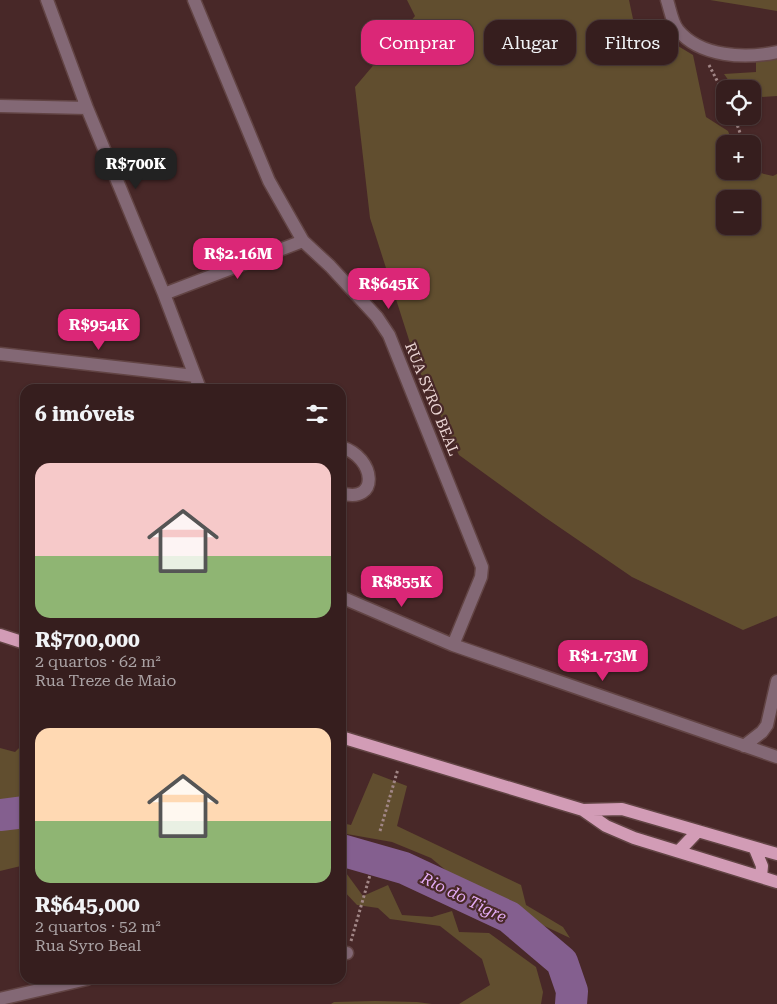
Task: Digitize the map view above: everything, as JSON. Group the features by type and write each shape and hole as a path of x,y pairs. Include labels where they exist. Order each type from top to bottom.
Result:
{"main road":[{"path":"0,636 20,642"},
{"path":"346,738 583,810 622,810 777,854"},
{"path":"583,810 606,826 634,838 777,882"},
{"path":"679,851 698,831"},
{"path":"755,848 762,866 762,877"}],"street":[{"path":"47,0 87,108 164,294 198,384"},
{"name":"RUA SYRO BEAL","path":"194,0 269,181 303,240 377,317 389,335 482,567 481,577 453,645"},
{"path":"667,0 677,29 700,47 733,56 777,52"},
{"path":"0,106 87,108"},
{"path":"164,294 303,240"},
{"path":"0,354 195,376"},
{"path":"346,448 360,457 368,468 370,478 366,488 360,493 352,496 346,494"},
{"path":"346,599 453,645 777,757"},
{"path":"744,746 762,732 767,725 777,681"},
{"path":"0,998 64,984"}],"path":[{"path":"700,47 717,80"},
{"path":"380,831 402,755"},
{"path":"346,947 370,875"}],"shaded area":[{"path":"407,0 629,0 635,20 586,20 586,65 678,65 678,46 693,55 706,117 728,131 730,135 716,135 716,180 761,180 761,173 773,176 777,174 777,616 743,630 632,577 459,455 418,368 370,218 355,87 374,65 474,65 474,20 412,20 415,16"},
{"path":"710,0 777,0 777,11"},
{"path":"777,58 777,96 761,97 761,80 728,80 724,74 756,72 756,62"},
{"path":"20,747 20,803 0,805 0,748 15,752"},
{"path":"373,773 407,786 397,826 521,885 526,905 563,927 570,938 538,923 519,910 500,904 460,882 431,858 392,842 346,834 346,824 351,825"},
{"path":"20,817 20,866 0,871 0,819"},
{"path":"346,873 363,896 388,885 402,915 432,917 452,911 459,932 489,933 536,967 543,992 541,1004 459,1004 490,985 482,959 440,926 390,919 378,908 357,905 346,893"},
{"path":"375,1001 432,1004 331,1004 334,1002"}],"waterway":[{"name":"Rio do Tigre","path":"0,815 20,813"},
{"name":"Rio do Tigre","path":"346,851 404,868 509,917 562,962 572,991 571,1004"}]}
